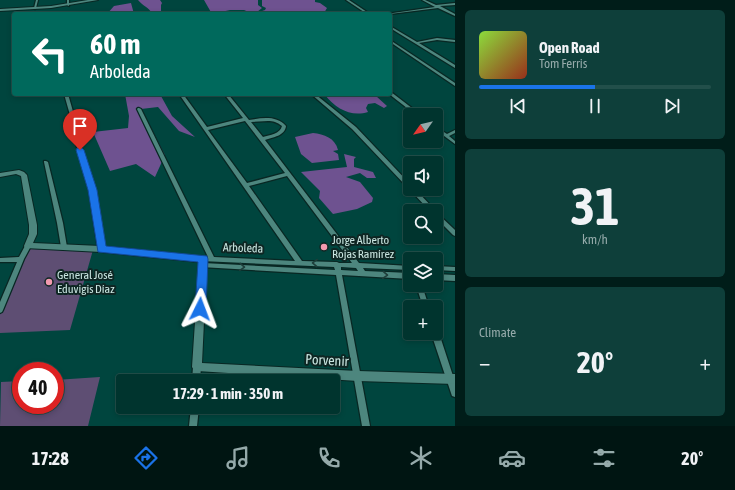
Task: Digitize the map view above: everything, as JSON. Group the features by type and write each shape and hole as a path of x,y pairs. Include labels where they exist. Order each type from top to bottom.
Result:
{"main road":[{"path":"0,10 35,8 68,2 96,0"}],"street":[{"path":"35,8 37,0"},
{"path":"347,0 366,12"},
{"path":"423,0 455,15"},
{"path":"392,13 455,4"},
{"path":"392,28 454,65"},
{"path":"416,43 437,39 455,41"},
{"path":"392,42 455,85"},
{"path":"392,95 410,108"},
{"path":"67,96 76,136 92,190 101,249"},
{"path":"182,96 300,263"},
{"path":"228,96 262,139 363,274"},
{"path":"315,96 354,128 403,180"},
{"path":"139,109 206,261 197,374"},
{"path":"206,128 247,120 272,119 284,126 281,133 262,139"},
{"path":"447,136 455,131"},
{"path":"443,133 455,143"},
{"path":"46,162 58,211 64,247"},
{"path":"0,175 17,172 22,173 24,176 33,225 33,234 0,310"},
{"path":"246,185 288,174"},
{"path":"419,196 426,204"},
{"path":"443,221 455,234"},
{"name":"Arboleda","path":"28,246 101,249 206,261 363,274 403,276"},
{"path":"0,260 21,259"},
{"name":"Arboleda","path":"206,261 337,264 403,268"},
{"path":"337,264 366,426"},
{"path":"443,268 455,269"},
{"path":"443,277 455,278"},
{"path":"438,340 453,379 455,393"},
{"name":"Porvenir","path":"197,368 453,379"},
{"path":"193,426 194,414"}],"shaded area":[{"path":"138,0 160,0 162,3 161,12 151,12"},
{"path":"204,0 258,0 258,5 262,8 257,12 230,10 211,12"},
{"path":"262,0 315,0 315,2 320,3 327,8 325,12 259,12 265,10 266,8 262,6"},
{"path":"131,3 133,12 109,12 114,6"},
{"path":"125,96 161,96 172,116 195,137 179,131 158,107 141,109 165,155 155,177 136,164 110,171 93,132 128,128 129,116"},
{"path":"326,96 376,96 387,106 384,108 375,103 368,104 366,108 368,112 350,113 339,108"},
{"path":"313,133 328,137 334,142 338,150 333,151 338,154 339,160 312,163 301,154 295,137"},
{"path":"344,154 356,157 354,159 354,167 373,172 376,178 367,178 360,173 346,177 360,182 373,198 372,202 357,209 333,214 319,198 320,191 301,172 347,167"},
{"name":"General José Eduvigis Díaz","path":"28,249 93,250 70,330 0,333 0,314"},
{"path":"100,377 88,426 0,426 1,382 12,381 12,414 64,414 64,379"}],"place":[{"name":"Jorge Alberto Rojas Ramírez","path":"324,247"},
{"name":"General José Eduvigis Díaz","path":"49,282"}],"route":[{"path":"80,150 92,190 101,249 203,259 200,309"}]}
